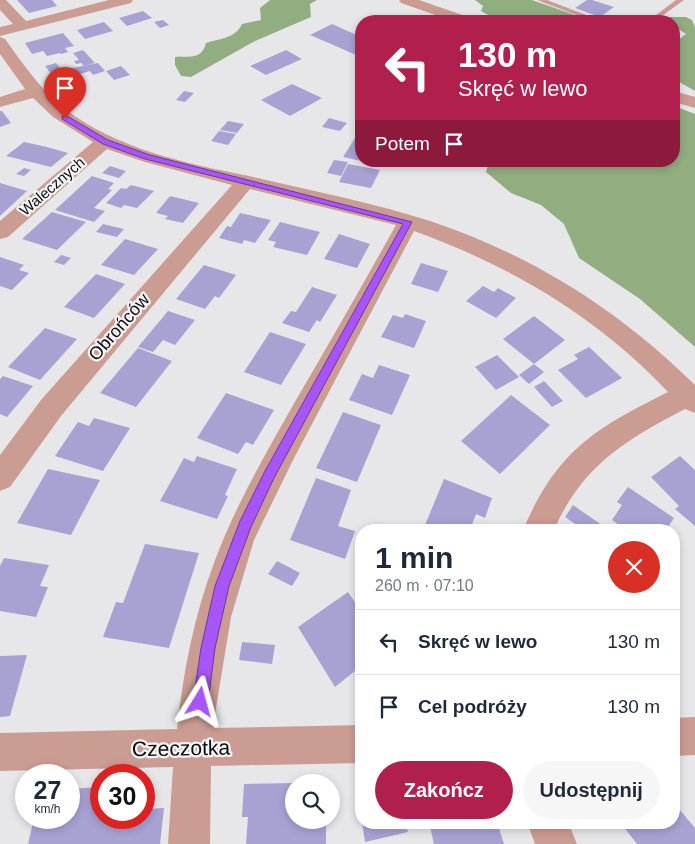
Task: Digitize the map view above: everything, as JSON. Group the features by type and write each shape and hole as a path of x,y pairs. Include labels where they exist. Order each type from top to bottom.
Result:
{"street":[{"path":"0,32 126,0"},
{"path":"406,0 449,15"},
{"path":"0,2 23,26"},
{"path":"0,42 37,91 65,118 105,142 162,161 408,222 472,245 553,286 634,344 691,398 609,437 595,448 565,481 549,505 541,524"},
{"path":"0,102 37,91"},
{"path":"680,98 695,103"},
{"name":"Walecznych","path":"0,232 105,142"},
{"name":"Obrońców","path":"0,478 15,454 81,372 245,182"},
{"path":"189,844 194,748 208,648 222,586 245,525 270,474 408,222"},
{"path":"680,737 695,736"},
{"name":"Czeczotka","path":"0,752 355,744"},
{"path":"550,829 556,844"}],"lane":[{"path":"540,0 581,15"},
{"path":"660,15 681,0"}],"green space":[{"path":"270,0 317,0 310,4 311,17 253,42 191,77 181,76 175,65 175,57 198,55 206,43 236,33 242,24 261,20 260,8"},
{"path":"475,0 532,0 575,15 488,15 481,11 483,6"},
{"path":"680,17 692,20 695,27 695,91 680,82 680,38 686,34 680,30"},
{"path":"680,108 695,114 695,347 640,299 579,258 564,224 541,205 511,193 486,172 487,167 680,167"}],"building":[{"path":"17,0 52,0 57,6 29,13"},
{"path":"587,0 614,7 603,15 594,15 575,8"},
{"path":"143,11 152,18 127,26 119,18"},
{"path":"163,20 169,25 160,28 154,22"},
{"path":"104,22 113,31 85,39 77,30"},
{"path":"332,24 355,34 355,54 310,35"},
{"path":"63,33 74,46 65,48 68,52 61,54 47,56 43,51 32,54 25,43"},
{"path":"83,50 95,63 84,66 81,63 76,64 74,61 79,60 73,53"},
{"path":"286,50 302,59 266,75 250,66"},
{"path":"56,63 62,70 98,63 105,71 93,75 90,71 57,81 45,66"},
{"path":"121,66 130,75 114,80 106,71"},
{"path":"292,84 322,98 290,116 261,100"},
{"path":"184,91 194,93 185,102 176,100"},
{"path":"0,111 2,111 11,123 0,127"},
{"path":"329,118 347,123 340,131 322,127"},
{"path":"228,121 244,124 237,133 220,130"},
{"path":"219,131 236,134 228,145 211,141"},
{"path":"355,138 355,160 343,157"},
{"path":"24,142 68,153 51,167 6,156"},
{"path":"334,160 348,162 341,176 327,173"},
{"path":"348,164 355,165 355,167 380,170 371,188 339,182"},
{"path":"110,166 126,171 119,178 102,173"},
{"path":"24,168 31,170 24,176 16,174"},
{"path":"92,176 114,183 108,189 112,190 94,208 105,211 94,222 55,210"},
{"path":"0,183 27,191 0,216"},
{"path":"131,185 154,191 137,208 124,205 121,208 106,203 121,188 126,189"},
{"path":"170,196 199,203 183,223 165,219 168,216 156,213"},
{"path":"52,212 86,222 57,250 22,239"},
{"path":"240,213 271,220 255,243 244,240 242,244 219,238 227,226 231,227"},
{"path":"280,222 320,232 307,255 273,247 276,242 268,240"},
{"path":"103,224 124,229 117,237 96,232"},
{"path":"339,234 370,244 357,268 324,259"},
{"path":"125,239 158,249 134,275 101,265"},
{"path":"61,255 71,258 64,265 54,262"},
{"path":"0,257 24,265 19,270 29,273 12,290 0,286"},
{"path":"421,263 448,271 438,292 411,284"},
{"path":"204,265 236,275 219,298 215,296 205,309 176,299"},
{"path":"96,274 125,284 94,318 64,307"},
{"path":"483,286 494,292 498,288 516,298 496,318 466,301"},
{"path":"312,287 337,295 320,322 317,320 309,332 282,323 291,311 296,312"},
{"path":"168,311 195,320 175,345 163,340 153,352 138,347"},
{"path":"405,314 426,321 414,348 381,337 393,315 403,318"},
{"path":"534,316 565,340 534,364 503,339"},
{"path":"45,328 77,339 40,380 8,367"},
{"path":"270,332 306,344 281,385 244,372"},
{"path":"589,347 622,378 586,398 558,370 578,359 574,355"},
{"path":"138,348 172,361 136,407 100,393"},
{"path":"497,355 519,377 496,390 475,367"},
{"path":"534,364 544,372 529,384 519,375"},
{"path":"379,365 410,375 392,415 349,400 362,374 373,378"},
{"path":"3,376 33,386 7,417 0,414 0,379"},
{"path":"544,381 563,401 552,407 534,387"},
{"path":"226,393 274,410 253,445 246,442 238,454 197,438"},
{"path":"511,395 550,425 500,474 461,441"},
{"path":"343,412 381,425 357,482 316,468"},
{"path":"94,418 130,428 103,471 55,456 78,422 89,426"},
{"path":"197,456 237,469 225,495 228,496 217,519 160,501 184,458 194,462"},
{"path":"680,456 695,470 695,526 675,509 679,506 651,477"},
{"path":"48,469 100,480 71,535 17,523"},
{"path":"316,478 351,490 338,526 355,531 345,559 290,540"},
{"path":"444,479 492,498 485,518 476,514 472,524 425,524"},
{"path":"628,487 674,518 670,524 618,524 612,520 622,505 617,502"},
{"path":"573,505 600,524 575,524 565,517"},
{"path":"145,544 199,553 169,648 103,637 116,602 123,603"},
{"path":"4,558 49,565 40,586 48,587 36,617 0,611 0,566"},
{"path":"277,561 300,573 292,586 268,574"},
{"path":"348,592 355,602 355,671 335,687 298,627"},
{"path":"242,642 275,645 272,664 239,660"},
{"path":"27,655 10,716 0,717 0,656"},
{"path":"285,783 285,829 326,829 326,844 246,844 248,817 242,817 244,784"},
{"path":"80,788 90,788 90,829 155,829 155,808 164,808 160,844 28,844 31,829 80,829"},
{"path":"680,810 695,828 695,844 637,844 625,829 680,829"},
{"path":"363,829 407,829 408,832 365,842"},
{"path":"431,829 499,829 504,844 434,844"}],"route":[{"path":"65,118 105,142 148,157 408,222 270,474 245,525 222,586 208,648 200,702"}]}
